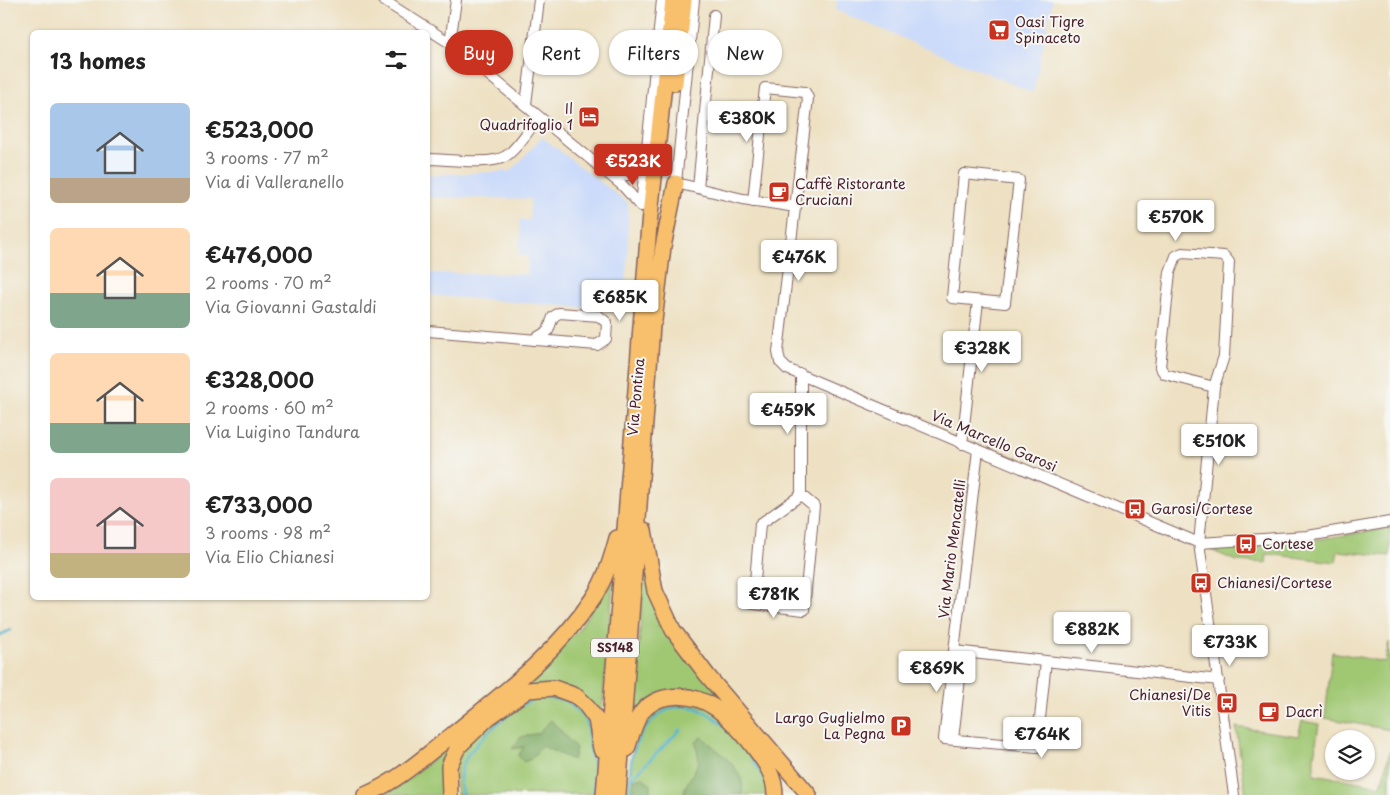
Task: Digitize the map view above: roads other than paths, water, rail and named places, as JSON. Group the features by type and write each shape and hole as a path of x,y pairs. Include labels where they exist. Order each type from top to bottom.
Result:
{"highway":[{"name":"Via Pontina","path":"605,788 633,500 645,344 653,187 674,0"},
{"name":"Via Pontina","path":"645,344 684,0"},
{"path":"645,344 676,183"},
{"path":"641,206 645,344"},
{"name":"Via Pontina","path":"618,795 633,500"},
{"path":"365,795 392,781 411,767 470,720 554,645 592,599 603,582 633,500"},
{"path":"633,500 653,582 673,630 707,675 809,795"},
{"path":"450,795 449,766 460,743 489,717 522,694 541,688 568,692 582,702 591,712 598,726 605,788"},
{"path":"620,774 632,731 643,710 653,702 664,698 687,696 706,701 715,706 740,730 768,766 773,778 775,795"}],"street":[{"path":"383,0 430,30"},
{"path":"402,12 403,0"},
{"path":"452,30 456,0"},
{"path":"526,104 539,0"},
{"path":"641,206 662,0"},
{"path":"694,0 676,183 753,201 796,207 808,98 804,92 765,88 753,201"},
{"path":"698,188 714,14"},
{"path":"430,30 445,40"},
{"path":"490,75 627,189 641,206"},
{"path":"430,159 482,161 503,157 514,148 539,117"},
{"path":"612,176 628,175 644,165"},
{"path":"964,174 1019,180 1005,303 978,301 952,298 964,174"},
{"name":"Via Marcello Garosi","path":"796,207 778,352 780,362 787,369 894,412 962,444 1199,543"},
{"path":"1214,387 1165,374 1160,367 1170,272 1176,256 1182,253 1224,256 1228,259 1224,356 1214,387 1199,543 1234,795"},
{"path":"962,444 978,301"},
{"path":"430,331 597,346 605,341 607,322 599,316 558,313 553,317 548,331 533,340"},
{"path":"801,374 801,496"},
{"name":"Via Mario Mencatelli","path":"978,450 949,739 1037,747 1046,661"},
{"path":"801,496 814,506 804,610 753,604 760,524 801,496"},
{"path":"1199,543 1308,536 1390,522"},
{"path":"958,651 1219,680"}],"waterway":[{"path":"0,635 11,630"},
{"path":"462,795 460,777 463,764 469,753 489,731 519,707 533,699 545,697 569,703 586,720 591,756 595,767 593,795"},
{"path":"629,795 632,758 641,736 657,716 678,707 694,708 710,715 725,726 750,756 767,785"},
{"path":"631,779 681,729"}],"place":[{"name":"Oasi Tigre Spinaceto","path":"999,30"},
{"name":"Il Quadrifoglio 1","path":"589,117"},
{"name":"Caffè Ristorante Cruciani","path":"779,192"},
{"name":"Garosi/Cortese","path":"1135,509"},
{"name":"Cortese","path":"1246,544"},
{"name":"Chianesi/Cortese","path":"1201,583"},
{"name":"Chianesi/De Vitis","path":"1227,703"},
{"name":"Dacrì","path":"1269,712"},
{"name":"Largo Guglielmo La Pegna","path":"901,726"}]}
